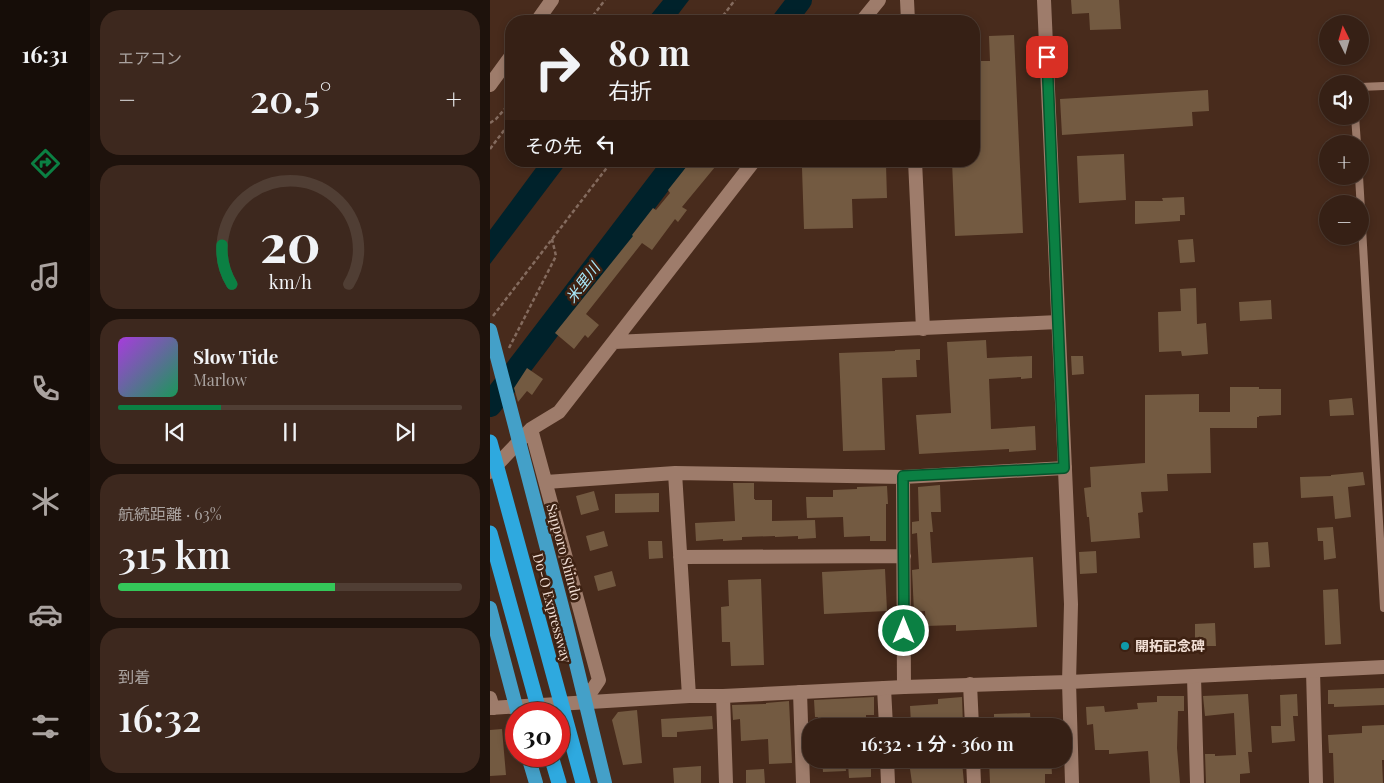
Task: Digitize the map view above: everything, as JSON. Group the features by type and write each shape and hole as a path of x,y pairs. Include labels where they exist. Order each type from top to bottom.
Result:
{"highway":[{"name":"Sapporo Shindo","path":"490,330 605,783"},
{"name":"Do-O Expressway","path":"490,442 583,783"},
{"path":"490,533 537,702"},
{"path":"490,608 515,702"},
{"path":"531,767 536,783"},
{"path":"554,767 559,783"}],"street":[{"path":"541,15 552,0"},
{"path":"867,15 878,0"},
{"path":"907,0 908,15"},
{"path":"1044,0 1071,604 1069,682 1072,783"},
{"path":"490,85 505,64"},
{"path":"490,472 530,429 559,412 749,167"},
{"path":"915,167 923,329"},
{"path":"614,342 1058,322"},
{"path":"530,429 599,680 584,702"},
{"path":"546,482 675,473 903,476 1064,468"},
{"path":"675,473 689,696"},
{"path":"903,476 904,687"},
{"path":"680,558 904,556"},
{"path":"570,704 689,696 1194,677 1384,667"},
{"path":"1313,671 1316,783"},
{"path":"1194,677 1197,783"},
{"path":"970,684 972,718"},
{"path":"884,688 886,718"},
{"path":"800,692 803,783"},
{"path":"723,696 726,783"},
{"path":"491,704 505,707"},
{"path":"887,768 888,783"},
{"path":"973,768 974,783"}],"lane":[{"path":"1369,87 1384,86"},
{"path":"1360,185 1384,608"}],"path":[{"path":"593,15 605,0"},
{"path":"724,15 735,0"},
{"path":"490,123 505,109"},
{"path":"490,148 505,129"},
{"path":"493,316 607,167"},
{"path":"505,355 556,256 552,239"}],"water":[{"path":"663,0 689,0 678,15 651,15"},
{"path":"537,167 563,167 490,264 490,230"}],"building":[{"path":"1071,0 1119,0 1121,29 1090,30 1089,13 1072,14"},
{"path":"1014,35 1023,233 955,236 952,167 980,167 980,61 990,61 989,36"},
{"path":"1208,90 1209,111 1192,112 1193,126 1062,135 1060,99"},
{"path":"1124,154 1126,200 1079,203 1077,156"},
{"path":"686,167 715,167 682,207 687,210 678,222 675,219 652,250 642,243 586,314 599,325 588,338 585,335 574,349 555,333 633,236 653,208 656,210 670,193 668,190"},
{"path":"886,167 887,198 852,199 853,228 804,229 802,168"},
{"path":"1184,197 1185,215 1180,215 1180,221 1135,224 1135,201 1163,201 1162,198"},
{"path":"1193,239 1195,262 1180,263 1178,240"},
{"path":"1196,288 1197,324 1206,323 1208,354 1182,356 1181,351 1159,352 1158,312 1181,311 1180,289"},
{"path":"1271,300 1272,319 1240,321 1239,302"},
{"path":"986,340 987,358 1032,356 1032,378 989,379 991,429 1035,426 1036,450 1009,452 1009,449 919,454 916,415 951,413 947,342"},
{"path":"920,349 920,360 916,360 917,377 882,378 885,450 843,451 839,353"},
{"path":"1071,356 1083,356 1084,374 1072,375"},
{"path":"527,368 543,379 532,395 527,391 518,402 514,388"},
{"path":"1230,387 1281,389 1281,415 1257,417 1257,428 1210,428 1211,473 1167,474 1168,491 1141,492 1143,512 1138,513 1140,538 1091,542 1084,488 1091,487 1090,467 1145,463 1145,395 1199,394 1199,412 1230,412"},
{"path":"1352,398 1354,415 1330,416 1329,400"},
{"path":"1363,472 1365,485 1348,487 1351,517 1335,519 1333,496 1301,498 1300,477"},
{"path":"733,483 754,483 755,500 772,500 772,521 815,520 816,538 798,539 798,536 775,536 742,537 742,540 696,541 695,523 735,521"},
{"path":"940,485 941,512 931,512 933,532 930,532 932,563 1033,557 1037,627 956,631 956,625 926,626 925,611 914,612 912,570 919,569 917,533 912,534 912,522 919,521 918,487"},
{"path":"887,486 886,541 870,541 870,536 844,537 843,517 807,518 806,497 833,497 833,490"},
{"path":"594,491 599,510 581,515 576,496"},
{"path":"659,493 659,512 615,513 615,494"},
{"path":"1333,527 1336,558 1324,560 1323,541 1318,541 1317,528"},
{"path":"604,531 608,546 590,551 586,536"},
{"path":"648,541 662,541 663,558 649,559"},
{"path":"1268,542 1270,567 1254,568 1253,543"},
{"path":"1096,551 1097,573 1080,574 1079,552"},
{"path":"885,569 887,611 824,614 822,572"},
{"path":"612,571 616,586 598,591 594,576"},
{"path":"761,579 764,665 731,666 730,642 722,642 721,607 729,606 728,580"},
{"path":"1338,589 1341,644 1325,645 1323,590"},
{"path":"1215,623 1216,646 1204,646 1203,643 1200,643 1200,637 1195,638 1195,624"},
{"path":"1384,688 1384,705 1334,707 1334,704 1328,704 1328,690"},
{"path":"1248,694 1252,752 1248,752 1250,773 1240,774 1240,783 1206,783 1205,754 1215,754 1215,756 1236,755 1234,713 1205,716 1203,696"},
{"path":"1297,694 1298,716 1293,716 1295,741 1272,743 1271,726 1281,726 1280,695"},
{"path":"1157,696 1184,696 1184,711 1178,711 1177,748 1180,783 1150,783 1148,751 1109,754 1109,750 1095,750 1093,724 1087,725 1086,707 1104,706 1105,712 1138,709 1137,703 1157,702"},
{"path":"874,697 874,715 866,715 866,718 818,718 815,717 814,700"},
{"path":"962,697 963,718 911,718 910,706 938,704 938,699"},
{"path":"789,701 792,763 769,764 768,739 741,741 740,719 733,720 732,705"},
{"path":"637,710 642,763 623,765 612,720 618,712"},
{"path":"1030,713 1030,718 994,718 994,714"},
{"path":"712,716 713,729 677,732 677,737 662,737 661,719"},
{"path":"1384,725 1383,783 1334,783 1333,753 1329,753 1328,735 1362,733 1362,726"},
{"path":"502,729 506,775 490,776 490,730"},
{"path":"701,766 701,783 674,783 673,768"},
{"path":"823,768 846,768 846,771 823,772"},
{"path":"848,768 871,768 871,777 849,778"},
{"path":"910,768 963,768 964,783 912,783"},
{"path":"989,768 1052,768 1052,774 1045,774 1045,783 990,783"},
{"path":"764,769 765,783 746,783 746,770"}],"waterway":[{"name":"米里川","path":"789,15 800,0"},
{"name":"米里川","path":"490,405 671,167"}],"place":[{"name":"開拓記念碑","path":"1125,646"}],"route":[{"path":"904,631 903,476 1064,468 1047,57"}]}
